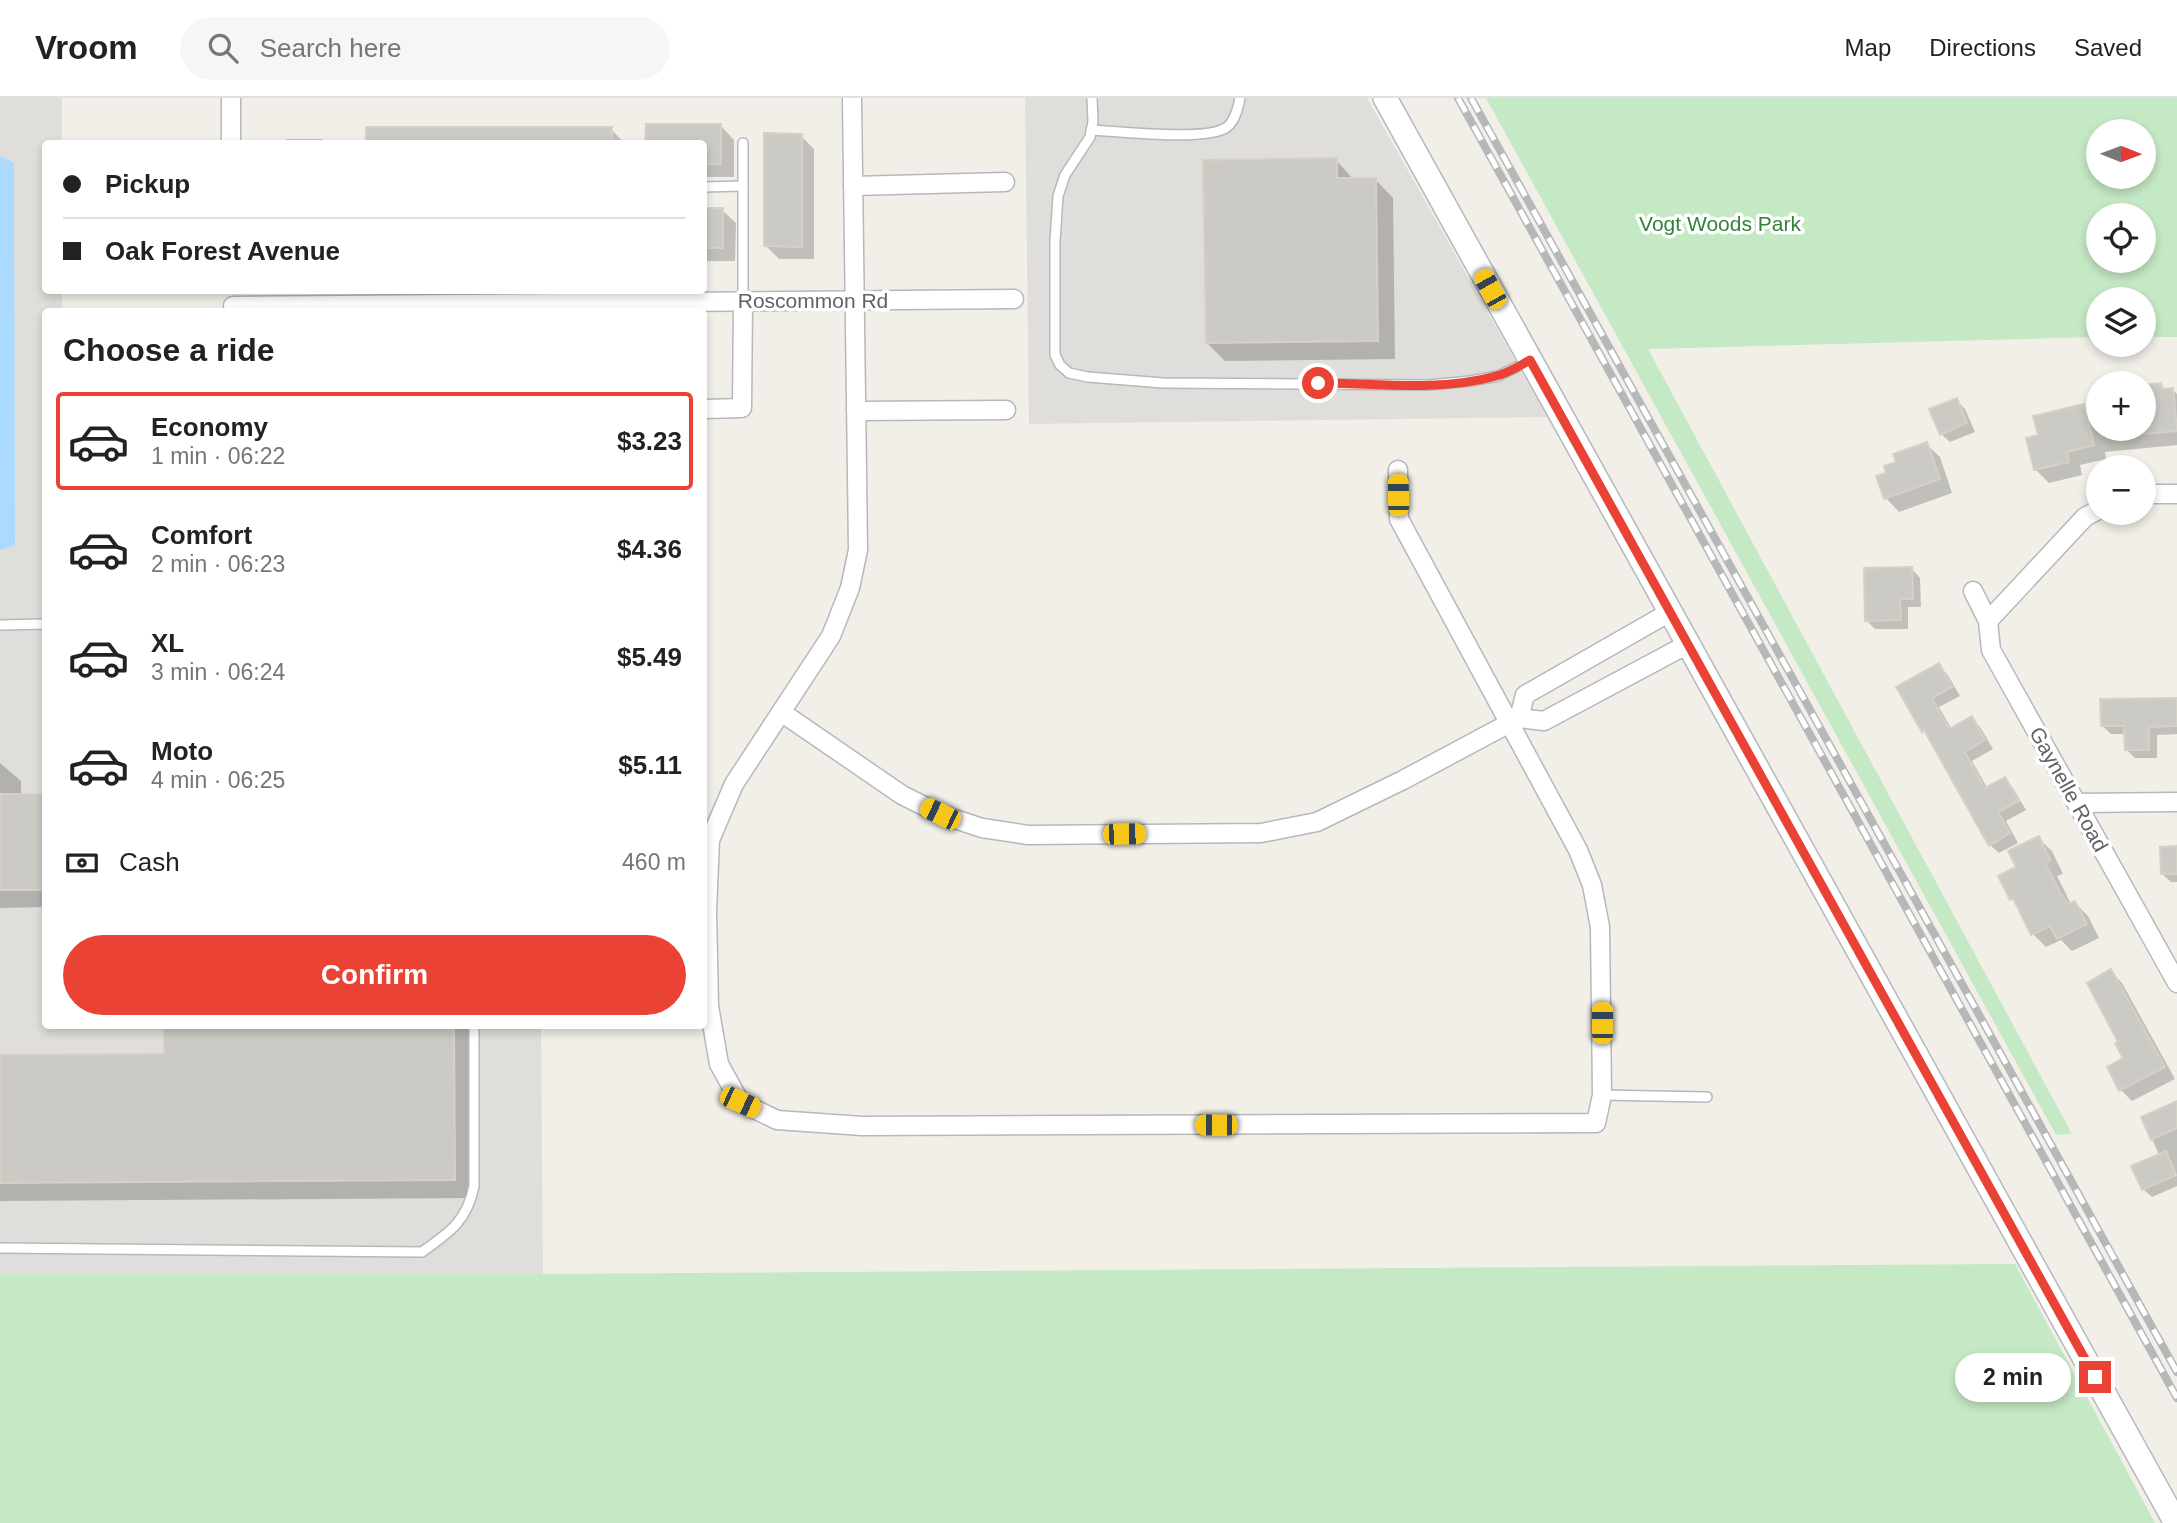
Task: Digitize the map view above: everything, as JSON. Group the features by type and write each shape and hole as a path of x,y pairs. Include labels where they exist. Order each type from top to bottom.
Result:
{"street":[{"path":"231,98 231,140"},
{"path":"852,98 858,550 850,588 831,635 734,784 710,840 707,911 709,1006 719,1064 740,1102 777,1120 862,1126 1596,1123 1601,1095 1600,927 1592,885 1578,850 1514,720 1399,519 1398,470"},
{"path":"1385,98 2176,1523"},
{"path":"853,186 1005,182"},
{"name":"Roscommon Rd","path":"233,303 345,298 498,302 1014,299"},
{"path":"707,409 742,408 743,301"},
{"path":"856,411 1006,410"},
{"path":"2156,494 2177,494"},
{"path":"1988,621 2086,516"},
{"name":"Gaynelle Road","path":"1973,591 1988,621 1991,649 2177,983"},
{"path":"1514,720 1525,695 1670,612"},
{"path":"781,712 902,795 940,814 982,828 1028,835 1261,833 1317,822 1403,780 1514,720 1544,721 1688,644"},
{"path":"2077,803 2177,802"}],"lane":[{"path":"1092,98 1090,137 1065,175 1057,207 1054,343 1055,355 1060,365 1069,373 1163,383 1429,385 1470,382 1498,376 1530,360"},
{"path":"1091,130 1184,134 1218,132 1233,121 1240,98"},
{"path":"743,143 743,301"},
{"path":"707,187 743,186"},
{"path":"0,625 42,624"},
{"path":"0,1248 422,1252 455,1228 470,1204 474,1186 474,1029"},
{"path":"1601,1095 1707,1097"}],"shaded area":[{"path":"0,98 62,98 62,140 42,140 42,294 62,294 62,308 42,308 42,1029 541,1029 543,1274 0,1276"},
{"path":"1025,98 1367,98 1547,417 1029,424"}],"green space":[{"name":"Vogt Woods Park","path":"1486,98 2177,98 2177,337 2156,337 2156,287 2086,287 2086,337 1648,349 2072,1134 2056,1135"},
{"path":"2015,1264 2155,1523 0,1523 0,1274 543,1274"}],"water":[{"path":"0,156 14,163 15,545 0,550"}],"building":[{"path":"646,124 721,124 721,164 707,164 707,140 645,140"},
{"path":"366,127 612,127 612,140 366,140"},
{"path":"764,133 802,134 802,247 764,246"},
{"path":"1337,158 1337,178 1376,178 1378,341 1206,343 1203,160"},
{"path":"707,208 723,208 723,248 707,248"},
{"path":"2161,383 2162,389 2173,388 2177,431 2156,433 2156,384"},
{"path":"1957,398 1967,423 1940,435 1929,409"},
{"path":"2084,404 2086,441 2093,441 2094,445 2067,452 2069,462 2034,470 2026,438 2038,435 2033,416"},
{"path":"1927,442 1940,479 1884,499 1876,476 1886,473 1884,466 1896,462 1893,454"},
{"path":"1912,567 1913,599 1900,599 1901,620 1865,621 1864,568"},
{"path":"1939,663 1952,687 1932,698 1949,729 1972,716 1985,740 1965,752 1985,788 2005,777 2019,801 1998,812 2010,833 1989,846 1924,730 1922,732 1896,687"},
{"path":"2177,698 2177,726 2149,727 2149,750 2125,750 2124,726 2101,726 2100,699"},
{"path":"0,794 42,794 42,890 0,890"},
{"path":"2039,836 2050,860 2045,863 2059,891 2068,904 2075,901 2087,924 2057,939 2050,926 2031,935 2013,898 2010,900 1998,876 2016,867 2008,851"},
{"path":"2177,846 2177,874 2161,874 2160,847"},
{"path":"2111,969 2165,1067 2119,1091 2107,1067 2123,1058 2115,1043 2118,1042 2087,983"},
{"path":"164,1029 454,1029 455,1180 0,1183 0,1055 164,1054"},
{"path":"2177,1101 2177,1128 2151,1140 2141,1117"},
{"path":"2166,1151 2176,1175 2142,1190 2131,1166"}],"railway":[{"path":"1458,98 2177,1398"},
{"path":"1471,98 2177,1372"}],"route":[{"path":"1318,383 1429,385 1470,382 1498,376 1530,360 2095,1377"}]}
